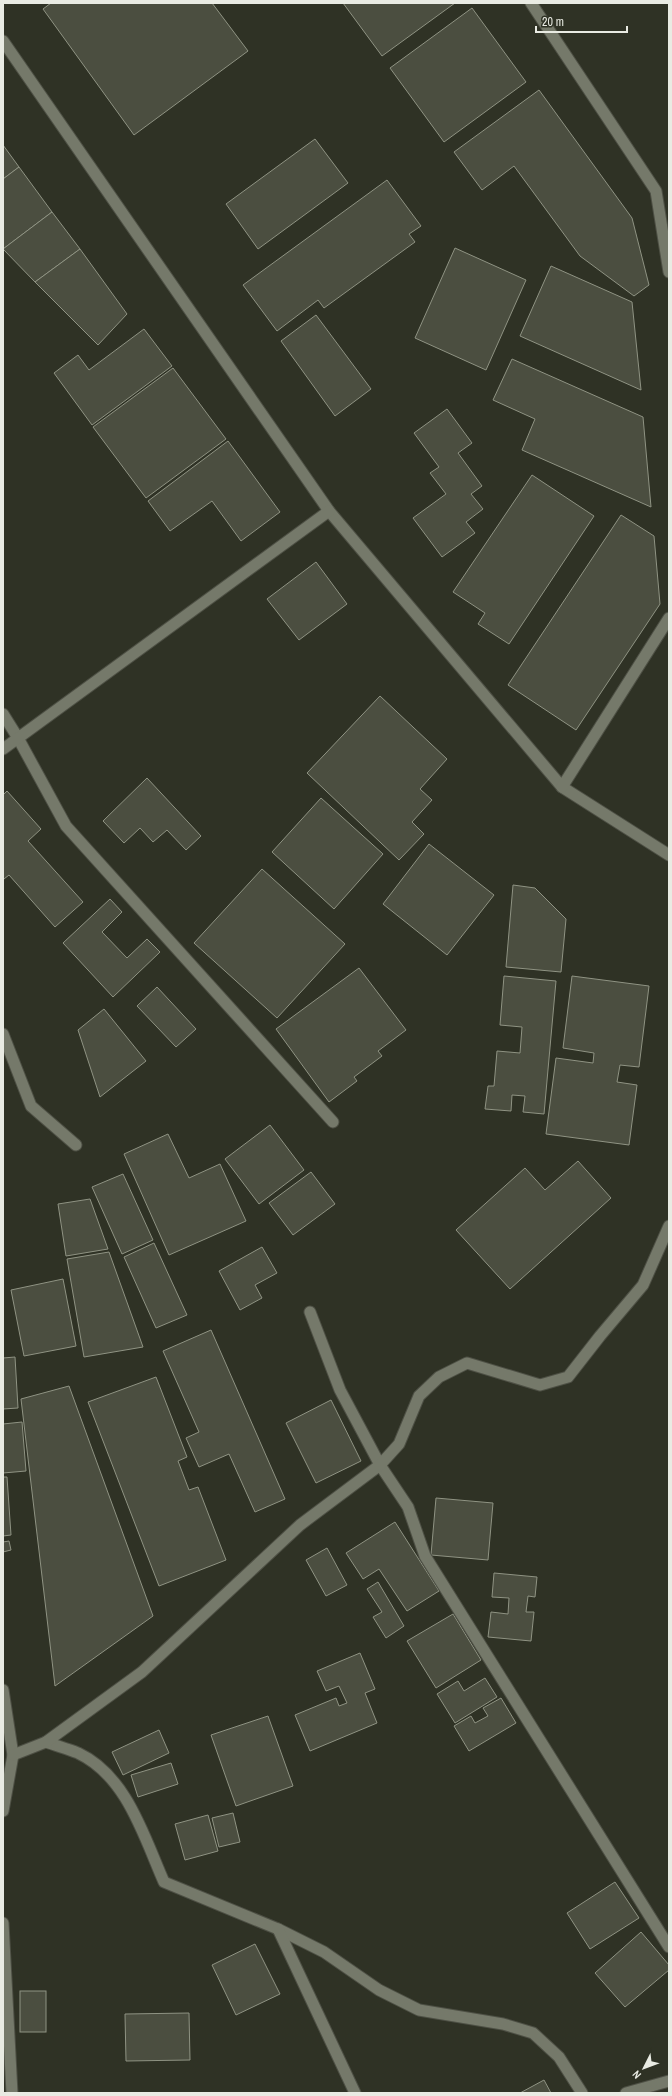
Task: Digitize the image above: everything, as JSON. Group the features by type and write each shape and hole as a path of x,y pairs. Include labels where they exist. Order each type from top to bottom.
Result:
{"street":[{"path":"531,3 656,191 669,272"},
{"path":"3,41 329,511 562,787 669,855"},
{"path":"3,749 329,511"},
{"path":"562,787 669,618"},
{"path":"3,714 18,738 66,826 333,1122"},
{"path":"3,1034 31,1106 76,1144"},
{"path":"13,1756 46,1742 142,1672 300,1525 380,1464 399,1444 419,1396 439,1376 467,1363 540,1385 568,1377 643,1285 669,1226"},
{"path":"310,1312 340,1390 380,1464 408,1507 425,1556 669,1947"},
{"path":"3,1690 6,1729 13,1756 3,1811"},
{"path":"46,1742 79,1754 107,1774 128,1802 164,1882 278,1929 324,1952 379,1990 419,2010 503,2024 532,2034 559,2057 582,2093"},
{"path":"3,1923 12,2093"},
{"path":"278,1929 354,2093"},
{"path":"626,2093 669,2081"}],"building":[{"path":"51,3 212,3 248,51 134,135 43,9"},
{"path":"343,3 455,3 382,56"},
{"path":"472,8 526,82 444,142 390,68"},
{"path":"539,90 632,218 649,285 634,296 580,256 514,166 482,190 454,152"},
{"path":"315,139 348,183 258,249 226,204"},
{"path":"3,145 19,167 3,179"},
{"path":"19,167 52,212 3,249 3,179"},
{"path":"387,180 421,226 409,234 415,242 324,308 318,300 277,331 243,285"},
{"path":"52,212 80,249 35,282 3,249"},
{"path":"455,248 526,280 486,370 415,338"},
{"path":"80,249 127,314 98,345 35,282"},
{"path":"551,266 632,302 641,390 520,336"},
{"path":"316,315 371,389 335,416 281,341"},
{"path":"144,329 172,366 92,425 54,373 78,355 89,370"},
{"path":"512,359 643,417 651,507 522,450 535,419 493,400"},
{"path":"173,368 226,439 146,498 93,427"},
{"path":"447,409 472,443 458,453 482,486 471,494 483,509 466,522 475,533 442,557 413,518 446,494 430,473 439,467 414,433"},
{"path":"228,441 280,512 241,541 212,501 170,531 148,501"},
{"path":"532,475 594,516 509,644 478,624 485,613 453,592"},
{"path":"621,515 654,536 660,604 576,730 508,685"},
{"path":"316,562 347,604 299,640 267,599"},
{"path":"380,696 447,759 420,789 432,800 412,822 424,834 399,860 307,773"},
{"path":"147,778 201,836 186,850 167,830 153,842 140,828 124,843 103,821"},
{"path":"7,791 41,829 28,841 83,902 55,927 9,875 4,879 3,878 3,795"},
{"path":"321,798 383,854 334,909 272,852"},
{"path":"429,844 494,895 447,955 383,904"},
{"path":"262,869 345,944 277,1018 194,943"},
{"path":"513,885 535,888 566,919 561,972 506,967"},
{"path":"110,899 122,912 102,932 127,958 147,939 160,952 113,997 63,943"},
{"path":"359,968 406,1030 378,1051 382,1056 354,1077 357,1081 329,1102 276,1029"},
{"path":"504,976 556,981 544,1114 523,1112 525,1096 512,1095 511,1111 485,1109 488,1086 494,1086 497,1051 520,1053 522,1027 500,1025"},
{"path":"572,976 649,986 639,1067 620,1065 617,1082 637,1085 629,1145 546,1134 556,1058 593,1063 594,1053 563,1048"},
{"path":"157,987 196,1029 176,1047 137,1006"},
{"path":"104,1009 146,1061 100,1097 78,1030"},
{"path":"270,1125 304,1170 259,1204 225,1159"},
{"path":"168,1134 189,1178 220,1164 246,1221 169,1255 124,1154"},
{"path":"578,1161 611,1198 510,1289 456,1230 525,1168 545,1190"},
{"path":"311,1172 335,1204 293,1235 269,1203"},
{"path":"123,1174 153,1240 122,1254 92,1187"},
{"path":"90,1199 108,1249 66,1256 58,1204"},
{"path":"154,1243 187,1315 156,1328 124,1257"},
{"path":"262,1247 277,1273 255,1285 262,1298 240,1310 219,1271"},
{"path":"109,1252 143,1347 84,1357 67,1259"},
{"path":"63,1279 76,1346 24,1356 11,1290"},
{"path":"211,1330 285,1499 255,1512 229,1454 199,1467 186,1438 199,1432 163,1351"},
{"path":"15,1357 18,1408 3,1409 3,1358"},
{"path":"156,1377 187,1457 178,1461 189,1490 198,1487 226,1560 159,1586 88,1402"},
{"path":"69,1386 153,1616 55,1686 21,1399"},
{"path":"331,1400 361,1461 316,1483 286,1423"},
{"path":"22,1422 26,1471 3,1473 3,1424"},
{"path":"3,1477 7,1477 11,1535 3,1536"},
{"path":"436,1498 493,1503 488,1560 431,1555"},
{"path":"395,1522 439,1591 407,1611 379,1569 363,1579 346,1553"},
{"path":"9,1541 11,1550 3,1552 3,1542"},
{"path":"327,1548 347,1585 326,1596 306,1560"},
{"path":"494,1573 537,1577 535,1597 528,1596 526,1612 534,1612 531,1641 488,1637 491,1612 508,1614 509,1598 492,1597"},
{"path":"378,1582 404,1626 386,1638 373,1617 382,1612 367,1589"},
{"path":"453,1614 481,1660 436,1688 407,1641"},
{"path":"360,1653 375,1689 365,1693 377,1723 310,1751 295,1715 336,1698 339,1706 347,1703 339,1686 326,1691 317,1671"},
{"path":"485,1678 497,1697 455,1723 437,1694 458,1681 464,1691"},
{"path":"501,1698 516,1723 469,1751 454,1726 471,1716 475,1723 488,1716 483,1708"},
{"path":"268,1716 293,1786 236,1806 211,1735"},
{"path":"159,1730 169,1753 123,1775 112,1752"},
{"path":"171,1763 178,1784 138,1797 131,1775"},
{"path":"233,1813 240,1842 219,1847 212,1818"},
{"path":"208,1815 218,1851 185,1860 175,1824"},
{"path":"615,1882 639,1918 590,1949 567,1913"},
{"path":"641,1932 669,1965 669,1970 625,2007 595,1973"},
{"path":"255,1944 280,1994 236,2015 212,1965"},
{"path":"20,1991 46,1991 46,2032 20,2032"},
{"path":"189,2013 190,2060 126,2061 125,2014"},
{"path":"544,2080 551,2093 520,2093"}]}
